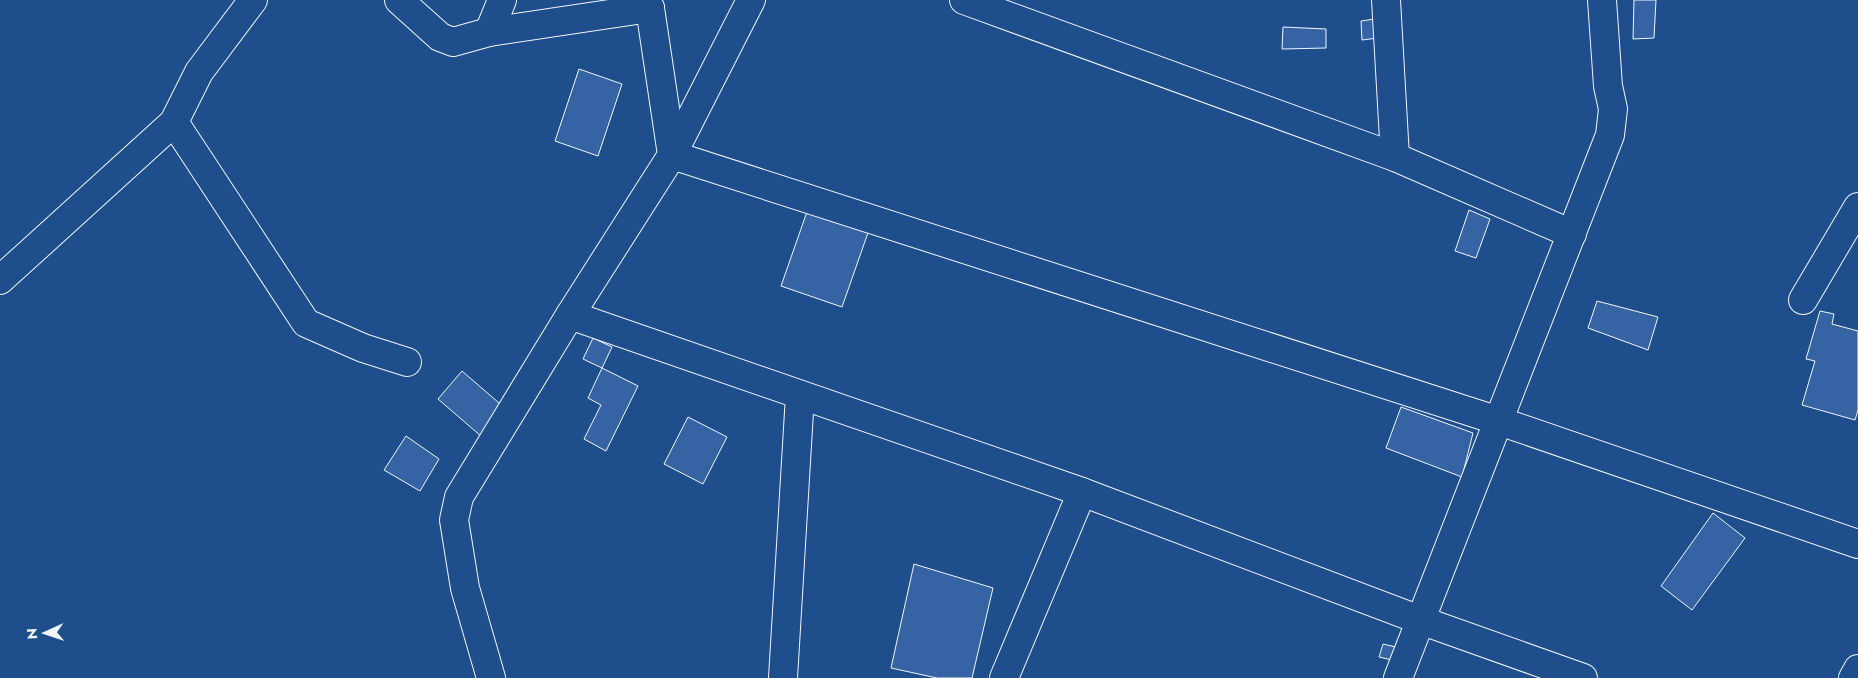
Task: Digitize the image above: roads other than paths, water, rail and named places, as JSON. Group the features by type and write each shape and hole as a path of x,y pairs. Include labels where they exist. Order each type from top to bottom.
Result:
{"street":[{"path":"0,280 174,122 199,72 253,0"},
{"path":"399,0 440,37 453,42 489,32 648,4 672,155"},
{"path":"489,32 502,0"},
{"path":"491,678 465,588 454,520 459,497 570,315 672,155 751,0"},
{"path":"964,0 1395,157 1572,234"},
{"path":"1386,0 1395,157"},
{"path":"1398,678 1610,135 1612,109 1608,86 1602,0"},
{"path":"174,122 306,323 363,348 407,362"},
{"path":"672,155 1499,421 1858,544"},
{"path":"1803,300 1858,207"},
{"path":"570,315 1082,492 1420,620 1583,678"},
{"path":"783,678 800,395"},
{"path":"1004,678 1082,492"},
{"path":"1853,678 1858,669"}]}
